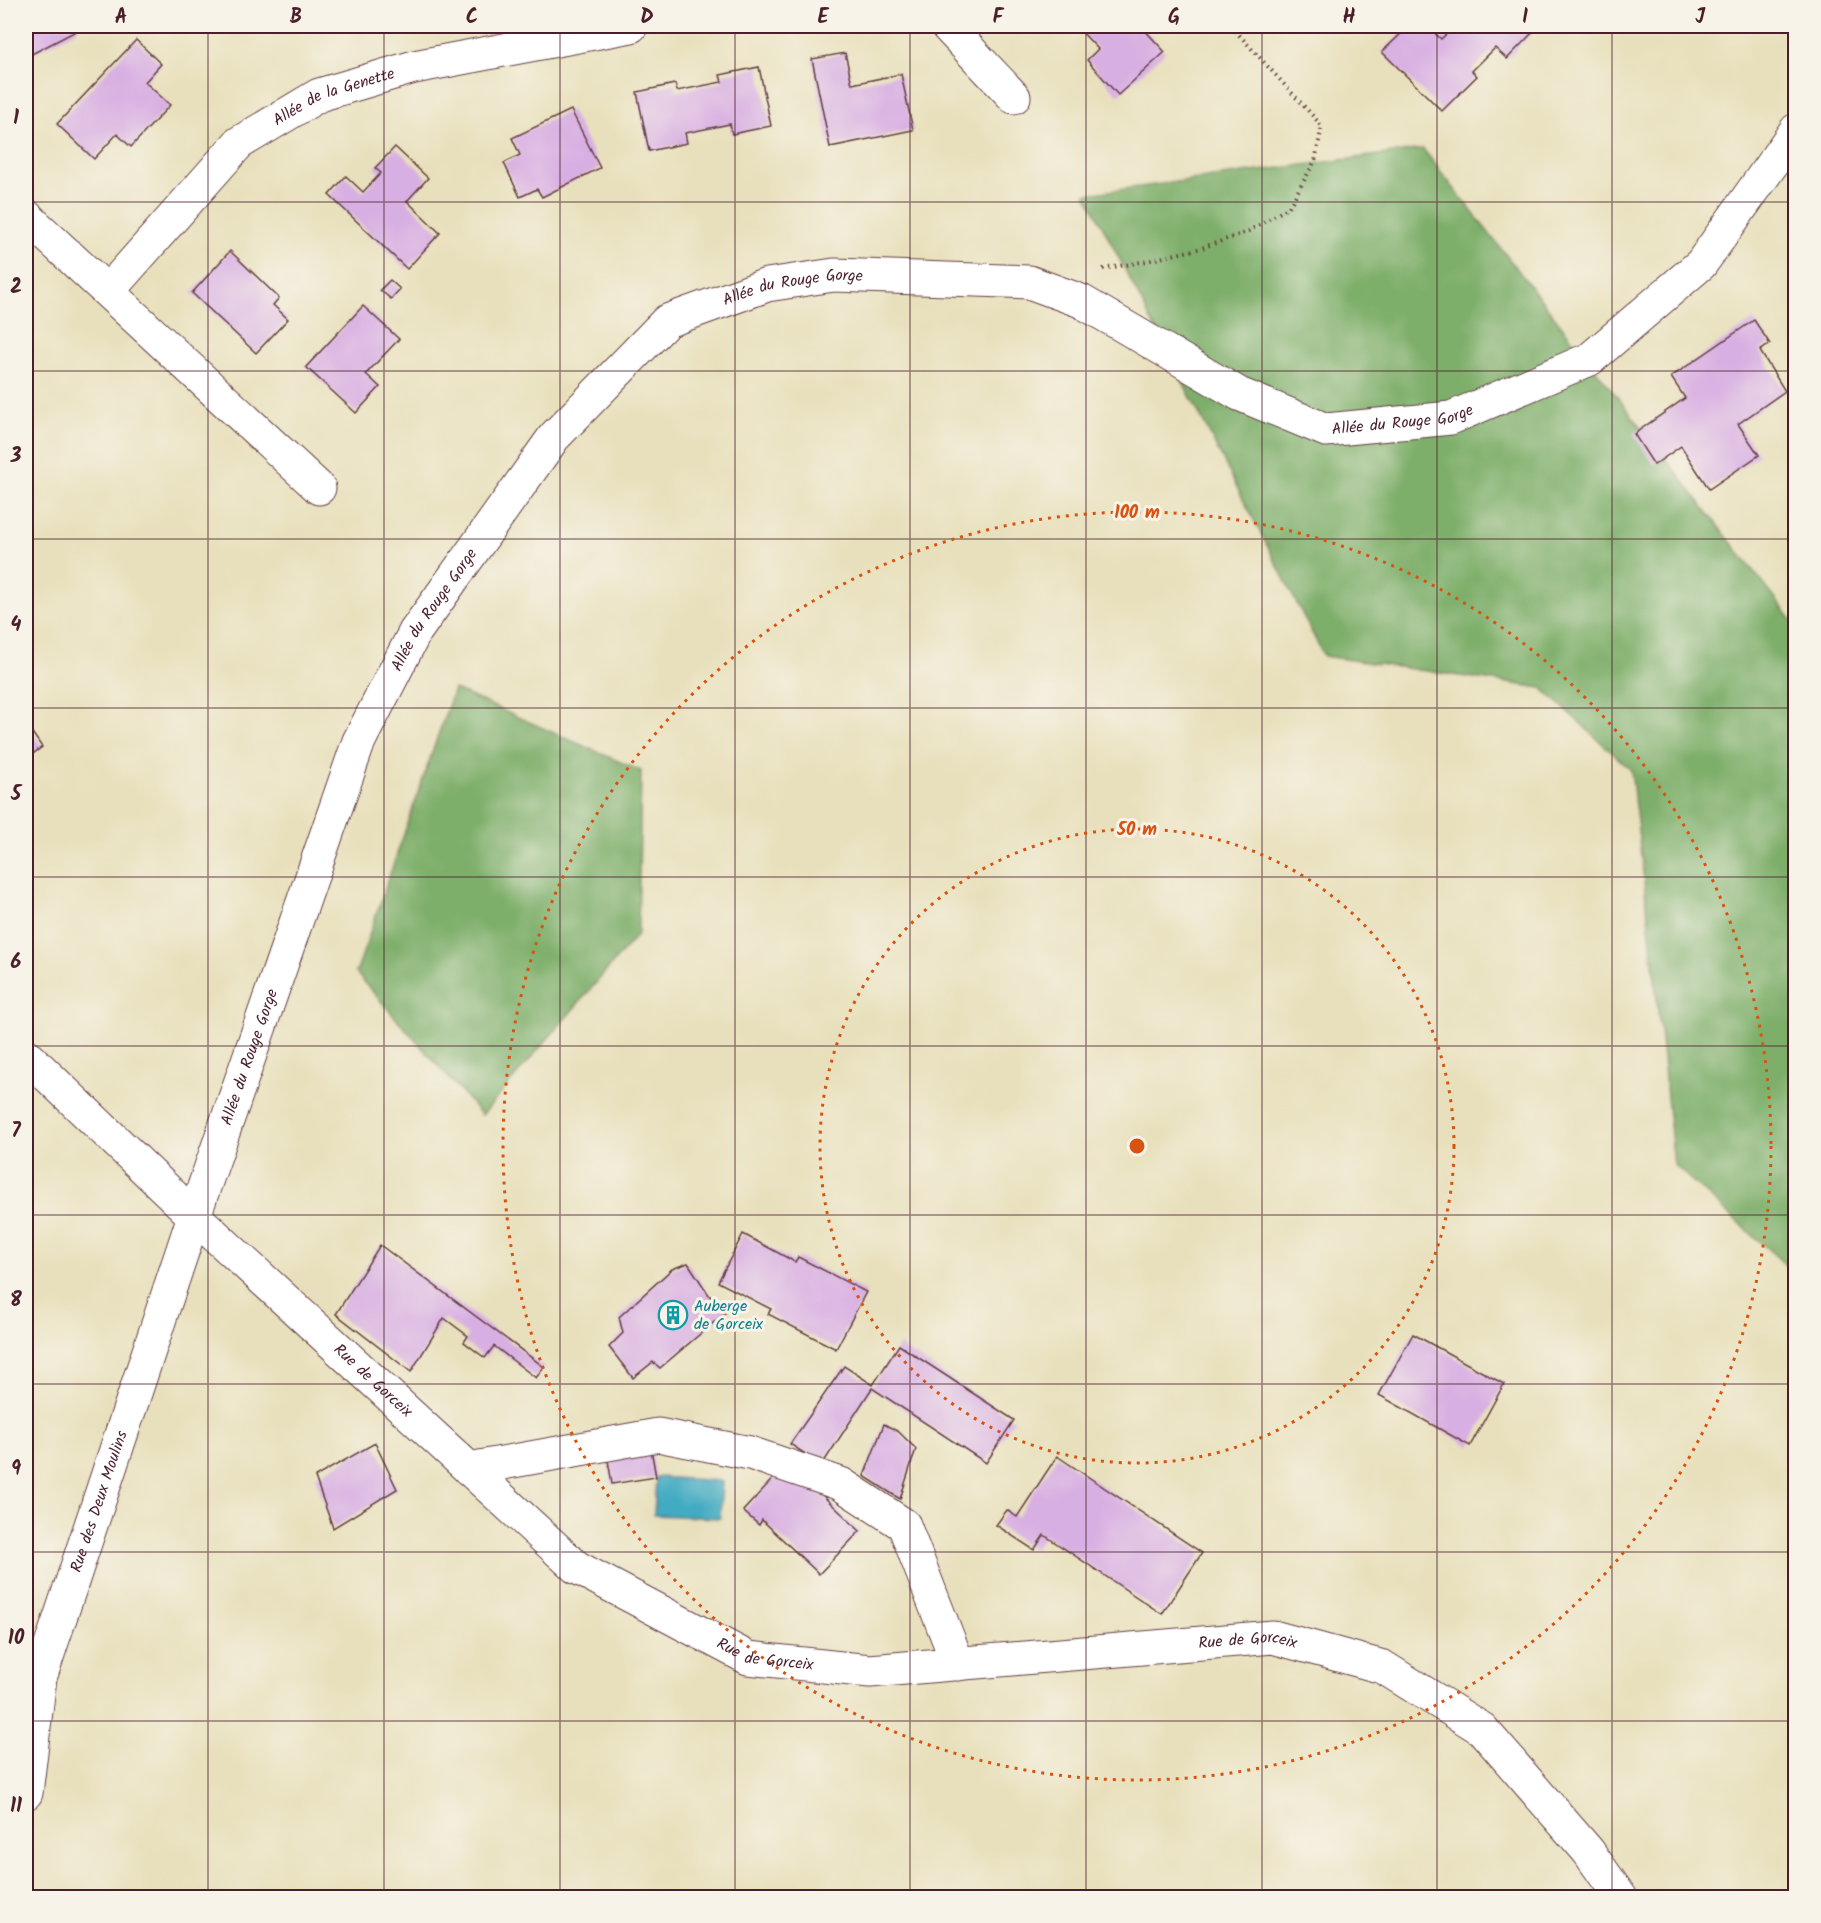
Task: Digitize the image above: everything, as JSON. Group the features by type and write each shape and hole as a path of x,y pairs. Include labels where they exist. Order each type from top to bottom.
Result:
{"street":[{"name":"Allée de la Genette","path":"108,291 239,143 319,94 414,67 631,26"},
{"path":"947,26 1014,97"},
{"name":"Allée du Rouge Gorge","path":"194,1216 359,741 416,633 554,437 667,321 767,285 834,275 1029,282 1081,301 1239,394 1326,430 1451,418 1590,359 1701,264 1796,130"},
{"path":"26,216 319,488"},
{"name":"Rue de Gorceix","path":"26,1054 194,1216 576,1567 748,1658 870,1671 1273,1637 1383,1667 1482,1729 1588,1851 1621,1898"},
{"name":"Rue des Deux Moulins","path":"26,1793 40,1678 194,1216"},
{"path":"469,1469 658,1435 750,1453 842,1484 904,1525 958,1664"}],"path":[{"path":"1102,269 1202,248 1247,232 1289,207 1315,161 1322,126 1231,26"}],"green space":[{"path":"1423,149 1795,624 1795,1273 1674,1165 1631,770 1542,688 1324,656 1086,194"},
{"path":"454,689 641,771 638,934 482,1115 356,973"}],"water":[{"path":"656,1477 722,1481 720,1518 654,1515"}],"building":[{"path":"26,26 76,26 78,30 26,57"},
{"path":"1076,26 1141,26 1165,52 1118,95 1087,60 1098,49"},
{"path":"1409,26 1427,26 1441,39 1455,26 1529,26 1534,31 1507,59 1495,48 1472,71 1477,76 1442,111 1382,52"},
{"path":"136,40 161,64 145,82 170,105 131,147 117,134 94,159 57,124"},
{"path":"845,53 852,84 901,74 913,130 830,147 812,59"},
{"path":"759,67 771,126 732,134 730,124 685,133 687,143 649,151 637,92 675,84 677,91 722,82 720,75"},
{"path":"571,110 600,168 542,197 537,189 520,197 504,163 520,155 512,138"},
{"path":"395,147 428,178 407,201 440,233 407,269 329,195 346,176 363,192 381,173 375,168"},
{"path":"230,251 279,298 273,305 288,319 256,353 192,293"},
{"path":"390,280 400,289 391,299 380,290"},
{"path":"363,306 399,339 366,374 380,387 356,413 306,367"},
{"path":"1754,320 1770,344 1760,351 1785,391 1738,424 1759,455 1709,489 1681,446 1654,465 1634,434 1685,398 1671,377"},
{"path":"26,724 42,747 26,759"},
{"path":"743,1234 795,1262 798,1257 866,1292 836,1349 768,1314 771,1309 718,1282"},
{"path":"380,1245 544,1367 536,1378 494,1346 485,1358 464,1342 468,1336 444,1318 411,1372 336,1314"},
{"name":"Auberge de Gorceix","path":"688,1263 709,1295 726,1312 660,1368 653,1362 633,1378 609,1347 623,1333 619,1317 672,1269"},
{"path":"1413,1334 1504,1384 1470,1446 1379,1395"},
{"path":"899,1345 1014,1420 986,1463 872,1388 822,1465 790,1444 844,1366 873,1385"},
{"path":"884,1424 899,1432 916,1449 900,1499 864,1476"},
{"path":"375,1443 397,1489 333,1528 315,1477"},
{"path":"651,1449 656,1477 612,1484 607,1454"},
{"path":"1057,1456 1202,1553 1162,1614 1044,1535 1034,1550 996,1525 1007,1510 1017,1517"},
{"path":"779,1472 791,1484 800,1474 860,1531 819,1574 762,1520 759,1525 743,1511"}],"place":[{"name":"Auberge de Gorceix","path":"673,1315"}]}
